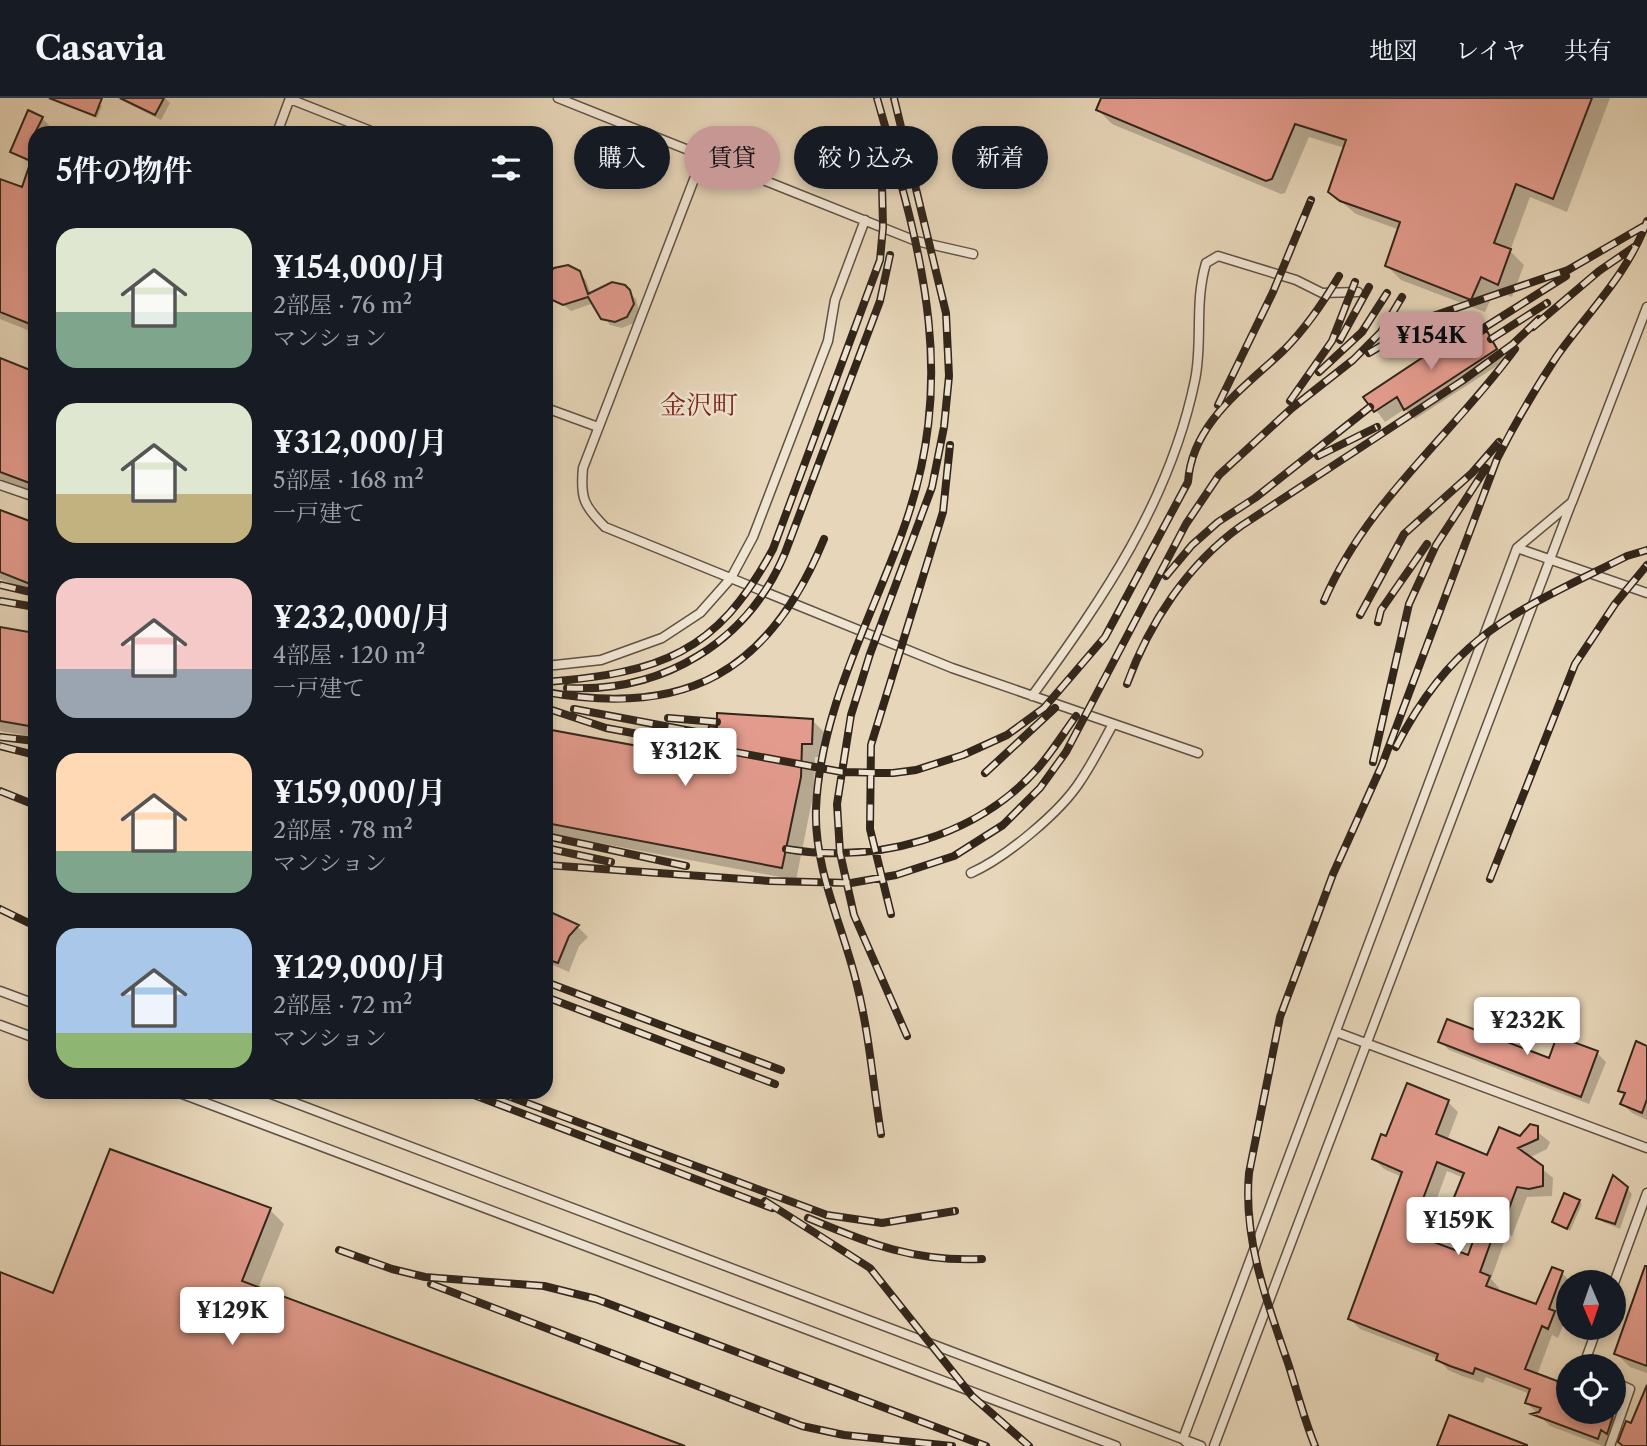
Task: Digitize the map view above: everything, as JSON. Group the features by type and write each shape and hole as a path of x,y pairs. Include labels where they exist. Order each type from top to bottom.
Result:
{"lane":[{"path":"280,126 290,98 359,126"},
{"path":"558,98 684,148"},
{"path":"584,108 588,98"},
{"path":"780,187 916,241 973,254"},
{"path":"690,189 583,468 581,485 584,503 592,514 605,527 863,634 1198,753"},
{"path":"553,665 601,660 662,638 700,613 731,578 753,537 823,354 835,300 864,220"},
{"path":"1032,695 1091,615 1160,494 1195,378 1198,292 1206,263 1218,256 1296,280 1322,293 1358,292"},
{"path":"1214,1446 1647,307"},
{"path":"553,411 598,427"},
{"path":"0,485 28,495"},
{"path":"1186,1443 1517,548 1572,502"},
{"path":"1517,548 1647,593"},
{"path":"971,873 991,865 1024,840 1080,783 1113,724"},
{"path":"0,991 28,1001"},
{"path":"0,1025 28,1035"},
{"path":"1336,1032 1647,1148"},
{"path":"196,1099 1116,1446"},
{"path":"284,1099 1186,1443 1201,1446"},
{"path":"1619,1270 1647,1193"},
{"path":"1610,1446 1618,1424"}],"building":[{"path":"49,98 102,98 95,116"},
{"path":"120,98 164,98 155,115"},
{"path":"1101,98 1592,98 1553,199 1516,184 1494,243 1511,249 1498,285 1481,277 1471,300 1385,266 1400,222 1340,201 1328,192 1346,140 1295,124 1272,179 1266,181 1096,110"},
{"path":"28,110 43,117 38,126 28,126 28,160 10,152"},
{"path":"28,170 28,323 0,312 0,179 22,187"},
{"path":"568,265 580,271 588,294 612,282 625,285 630,290 634,304 627,317 615,322 601,319 588,297 563,305 553,300 554,268"},
{"path":"1487,331 1497,349 1404,410 1397,397 1374,412 1363,397 1455,336 1462,347"},
{"path":"0,358 28,369 28,482 0,472"},
{"path":"0,510 28,520 28,583 0,572"},
{"path":"0,627 28,632 28,726 0,721"},
{"path":"717,713 813,719 812,744 802,744 801,777 782,868 553,824 553,730 703,758 709,726 717,727"},
{"path":"553,913 579,925 569,936 558,963 553,961"},
{"path":"1447,1019 1549,1058 1557,1036 1598,1051 1581,1097 1438,1042"},
{"path":"1636,1041 1647,1046 1647,1099 1642,1113 1620,1104 1625,1093 1618,1091"},
{"path":"1407,1083 1449,1100 1436,1134 1487,1155 1499,1127 1520,1136 1530,1124 1538,1126 1538,1139 1518,1148 1543,1166 1543,1186 1529,1189 1517,1187 1502,1227 1497,1225 1480,1272 1490,1276 1486,1286 1536,1304 1552,1267 1560,1270 1556,1270 1556,1290 1549,1309 1555,1311 1548,1329 1542,1326 1525,1369 1556,1381 1556,1423 1531,1414 1539,1412 1541,1408 1525,1403 1530,1389 1475,1368 1473,1374 1450,1366 1436,1360 1438,1354 1348,1319 1402,1172 1372,1159 1381,1134 1386,1136","holes":["1437,1162 1464,1173 1450,1207 1481,1219 1468,1255 1410,1233"]},
{"path":"110,1149 271,1208 242,1281 685,1446 0,1446 0,1272 53,1293"},
{"path":"1613,1175 1628,1187 1615,1224 1596,1218"},
{"path":"1564,1193 1580,1200 1567,1229 1552,1222"},
{"path":"1647,1266 1647,1366 1626,1358 1626,1354 1614,1354 1619,1340 1626,1340 1626,1320"},
{"path":"1647,1385 1647,1446 1623,1446 1618,1442 1626,1421 1631,1423"},
{"path":"1449,1415 1527,1445 1527,1446 1437,1446"},
{"path":"1558,1424 1610,1424 1607,1434 1601,1430 1598,1439"}],"railway":[{"path":"877,98 920,262 928,314 931,367 929,420 919,475 902,533 836,703 819,773 816,809 819,853 850,960 868,1038 881,1134"},
{"path":"894,98 946,313 949,376 944,427 932,487 870,654 851,715 837,804 840,853 854,915 907,1036"},
{"path":"553,681 621,672 653,664 681,652 706,635 730,613 752,584 773,549 880,260 882,189"},
{"path":"1218,405 1273,292 1311,200"},
{"path":"1315,1446 1258,1270 1248,1198 1249,1173 1280,1017 1333,874 1382,765 1497,459 1557,356 1619,275 1647,221"},
{"path":"1369,353 1430,317 1568,270 1644,226"},
{"path":"1533,327 1599,271 1634,247"},
{"path":"567,688 636,682 668,671 698,656 725,636 749,612 769,585 785,553 880,301 890,255"},
{"path":"553,710 606,728 842,772 893,773 916,770 963,755 1007,735 1044,708 1105,637 1188,482 1199,442 1210,424 1222,408 1300,333 1339,276"},
{"path":"1460,343 1566,276"},
{"path":"1290,401 1332,341 1355,282"},
{"path":"1340,340 1369,287"},
{"path":"1319,372 1362,332 1387,293"},
{"path":"553,866 770,881 851,883 896,875 954,856 1003,825 1040,788 1066,752 1186,524 1219,475 1292,408 1353,360 1381,332 1402,297"},
{"path":"1491,339 1547,303"},
{"path":"1127,684 1147,639 1172,596 1222,541 1462,381 1513,344 1539,319"},
{"path":"1324,601 1342,565 1387,500 1515,349"},
{"path":"1166,576 1192,545 1218,522 1255,498 1370,407"},
{"path":"1318,456 1377,427"},
{"path":"1360,615 1404,534 1472,473 1499,442"},
{"path":"891,914 870,829 871,745 943,512 950,445"},
{"path":"1373,762 1409,604 1436,545 1486,468"},
{"path":"553,693 596,698 641,698 682,690 718,675 749,652 778,622 802,585 824,539"},
{"path":"1378,622 1381,610 1427,544"},
{"path":"1396,747 1418,708 1442,676 1466,651 1493,629 1553,593 1627,556 1647,550"},
{"path":"1490,879 1575,664 1615,604 1647,565"},
{"path":"0,585 28,591"},
{"path":"0,601 28,606"},
{"path":"985,773 1055,708"},
{"path":"574,709 707,734"},
{"path":"786,849 855,853 922,840 955,828 985,812 1013,792 1043,762 1076,716"},
{"path":"668,718 717,722"},
{"path":"0,737 28,740"},
{"path":"0,746 28,753"},
{"path":"0,791 28,802"},
{"path":"553,838 686,866"},
{"path":"553,850 611,862"},
{"path":"0,909 28,923"},
{"path":"553,985 781,1070"},
{"path":"553,1000 775,1084"},
{"path":"484,1099 772,1208"},
{"path":"516,1099 827,1215 882,1223 955,1211"},
{"path":"765,1201 870,1268 972,1396 1029,1446"},
{"path":"808,1218 872,1243 913,1254 935,1258 982,1259"},
{"path":"339,1250 392,1269 425,1277 544,1286 596,1299 986,1446"},
{"path":"431,1284 802,1426 844,1435 952,1446"}],"district":[{"name":"金沢町","path":"699,405"}]}
